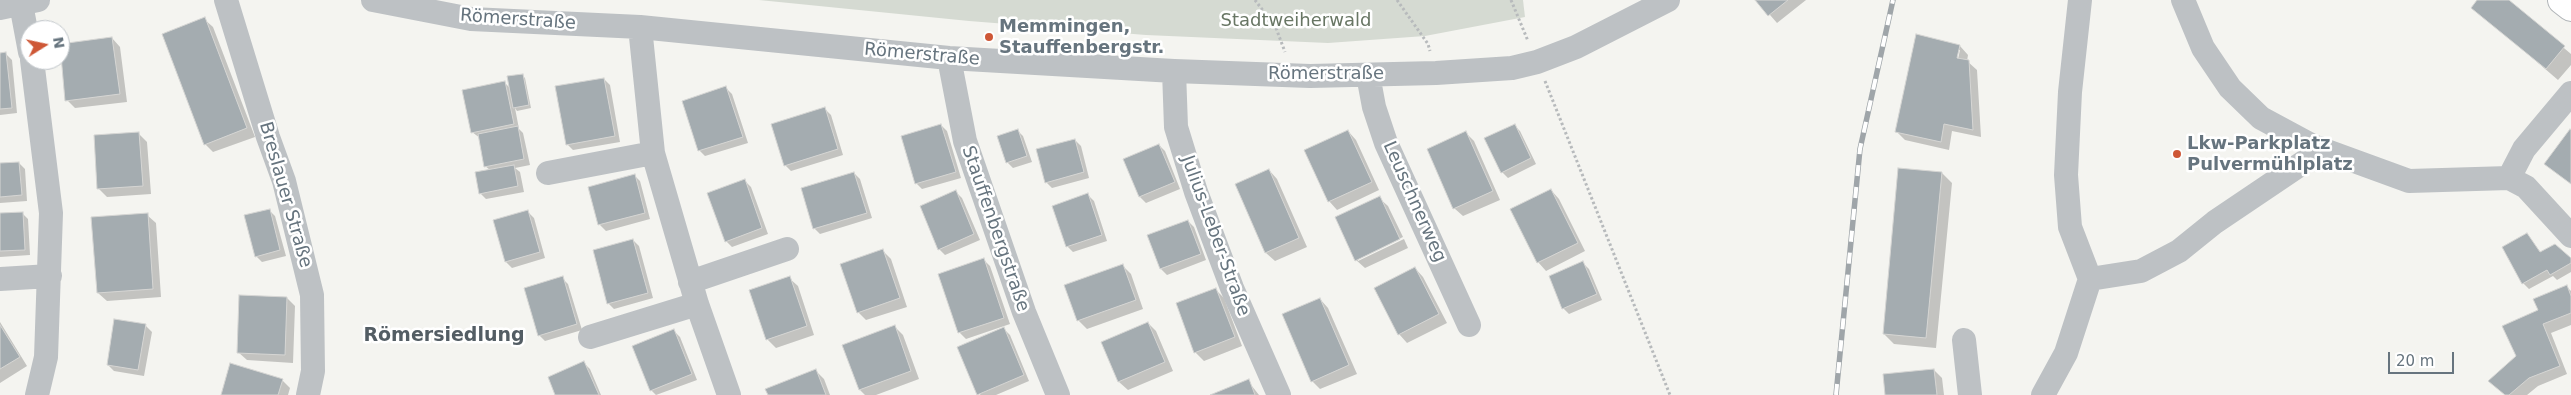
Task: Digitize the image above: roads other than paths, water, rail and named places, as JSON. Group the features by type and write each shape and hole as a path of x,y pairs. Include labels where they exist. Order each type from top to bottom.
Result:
{"main road":[{"path":"2562,0 2571,7"}],"street":[{"name":"Breslauer Straße","path":"226,0 268,137 284,181 312,295 313,371 308,395"},
{"name":"Römerstraße","path":"373,0 470,19 640,27 949,58 1174,71 1310,76 1436,73 1512,68 1537,62 1576,47 1668,0"},
{"path":"2183,0 2203,48 2230,88 2261,118 2320,148 2409,181 2509,178 2526,187 2571,236"},
{"path":"19,4 23,20"},
{"path":"2044,395 2066,353 2090,279 2070,226 2066,175 2070,92 2078,9"},
{"path":"640,27 653,153 694,293 729,395"},
{"name":"Stauffenbergstraße","path":"949,58 965,141 1024,312 1058,395"},
{"path":"33,70 51,213 46,358 37,395"},
{"name":"Julius-Leber-Straße","path":"1174,71 1176,127 1196,192 1232,288 1279,395"},
{"name":"Leuschnerweg","path":"1368,75 1374,107 1386,143 1469,325"},
{"path":"2509,178 2524,149 2571,93"},
{"path":"2090,279 2141,271 2179,251 2215,222 2304,162 2320,148"},
{"path":"548,173 653,153"},
{"path":"590,336 694,293 787,249"},
{"path":"0,279 50,276"},
{"path":"1964,340 1970,395"}],"railway":[{"path":"1836,395 1860,149 1893,0"}],"place":[{"name":"Memmingen, Stauffenbergstr.","path":"989,37"},
{"name":"Lkw-Parkplatz Pulvermühlplatz","path":"2177,154"}],"district":[{"name":"Römersiedlung","path":"444,336"}],"park label":[{"name":"Stadtweiherwald","path":"1296,21"}]}
